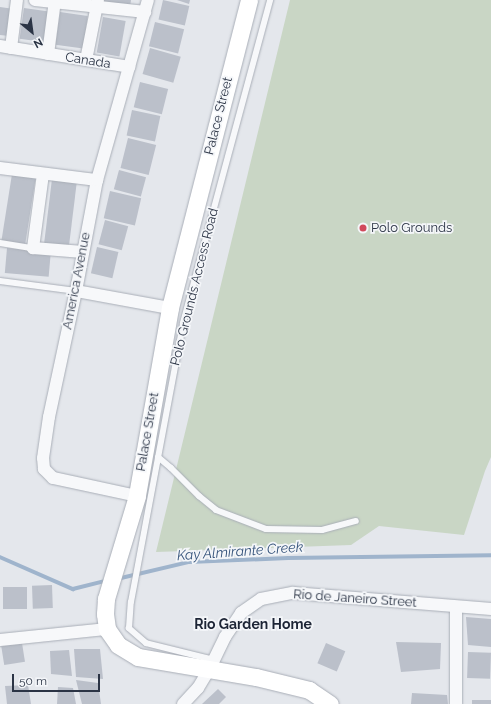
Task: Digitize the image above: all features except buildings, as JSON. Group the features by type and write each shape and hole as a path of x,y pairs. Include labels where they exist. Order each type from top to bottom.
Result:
{"street":[{"path":"5,47 17,0"},
{"path":"35,0 146,6"},
{"name":"Palace Street","path":"249,0 170,308 143,498 114,572 104,614 107,629 118,645 138,657 212,665 309,690 330,704"},
{"path":"48,54 55,1"},
{"path":"86,60 97,3"},
{"name":"America Avenue","path":"143,498 54,478 44,470 43,458 49,417 76,291 97,180 146,6"},
{"name":"Canada","path":"5,47 129,67"},
{"path":"0,168 97,180"},
{"path":"43,174 33,248 83,252"},
{"path":"76,291 170,308"},
{"name":"Rio de Janeiro Street","path":"183,704 198,688 212,665 225,637 241,612 261,599 293,593 456,607 491,608"},
{"path":"456,607 456,704"},
{"path":"0,640 107,629"}],"lane":[{"name":"Polo Grounds Access Road","path":"212,665 146,643 129,628 131,602 138,566 143,498 158,457 183,323 270,0"},
{"path":"0,243 33,248"},
{"path":"0,281 76,291"},
{"path":"158,457 198,496 216,510 266,529 322,530 356,521"}],"green space":[{"name":"Polo Grounds","path":"290,0 491,0 491,457 464,535 379,526 351,545 156,552"}],"waterway":[{"name":"Kay Almirante Creek","path":"117,579 189,562 288,558 491,555"},
{"name":"Kay Almirante Creek","path":"0,557 73,589 105,581"}],"place":[{"name":"Polo Grounds","path":"363,228"}],"district":[{"name":"Rio Garden Home","path":"253,624"}]}
